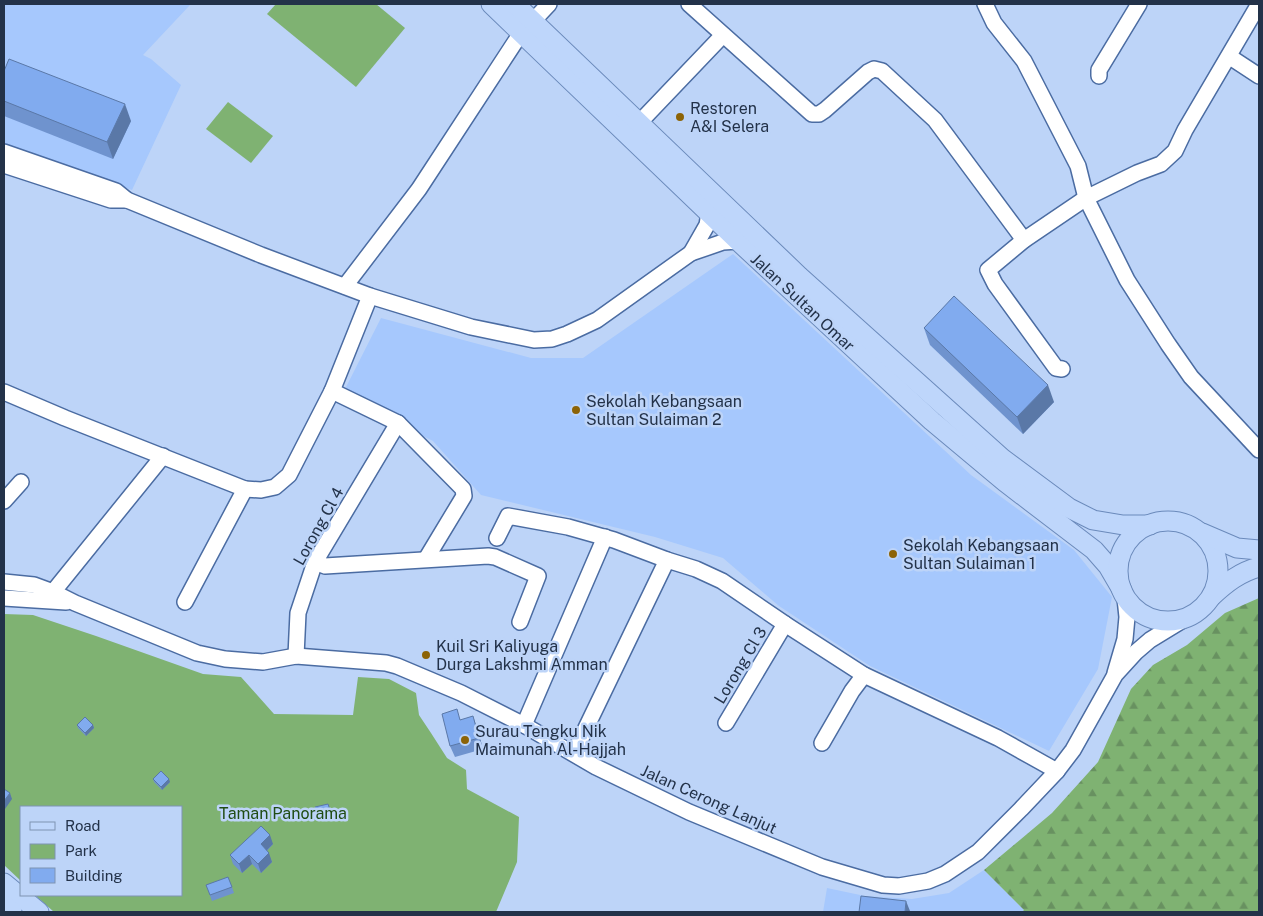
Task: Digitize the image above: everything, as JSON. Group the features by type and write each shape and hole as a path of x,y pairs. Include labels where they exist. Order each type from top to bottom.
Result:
{"main road":[{"name":"Jalan Sultan Omar","path":"491,4 527,27 709,214 932,421 1005,482 1094,550 1108,566 1124,594"},
{"path":"515,4 527,27 639,123 799,276 1003,459 1069,508 1093,520 1123,526 1150,525"},
{"path":"1212,596 1216,585 1218,561 1208,540 1190,526 1175,522 1160,522 1136,533 1126,545 1120,559 1118,575 1124,594 1137,611 1152,619 1169,622 1186,618 1196,613 1227,582 1242,573 1259,568"},
{"path":"1199,532 1237,548 1259,550"},
{"path":"4,882 20,896"},
{"path":"20,896 39,912"},
{"path":"4,904 12,912"}],"street":[{"path":"345,286 419,189 527,27 549,4"},
{"path":"689,4 812,114 819,114 825,110 868,72 874,69 882,71 935,120 1024,240"},
{"path":"985,4 994,23 1024,61 1078,166 1086,198 1127,280 1191,377 1259,450"},
{"path":"1099,76 1099,70 1139,4"},
{"path":"1062,369 1056,368 995,284 988,270 1024,240 1086,198 1161,164 1175,152 1185,130 1230,57 1259,4"},
{"path":"639,123 723,34"},
{"path":"1230,57 1259,76"},
{"path":"4,152 116,191 127,200 261,255 370,296 471,327 534,340 567,334 597,320 691,253 723,242 738,241"},
{"path":"4,165 111,200 127,200"},
{"path":"691,253 707,225 709,214"},
{"path":"4,392 245,490 261,490 275,487 288,475 332,391 370,296"},
{"path":"332,391 398,424 464,492 464,496 426,559"},
{"name":"Lorong Cl 4","path":"296,656 298,613 315,562 398,424"},
{"path":"53,592 164,456"},
{"path":"4,501 21,482"},
{"path":"185,602 245,490"},
{"path":"497,538 508,516 568,527 696,569 722,581 864,675 998,738 1057,771"},
{"path":"524,724 605,538"},
{"path":"315,562 325,566 488,556 535,573 538,576 520,622"},
{"path":"574,753 667,560"},
{"name":"Jalan Cerong Lanjut","path":"4,582 34,585 197,653 225,659 263,662 296,656 375,662 396,666 461,693 524,724 611,774 689,812 822,867 883,884 899,886 928,881 945,874 978,852 1057,771 1073,750 1115,675 1150,640 1186,618"},
{"name":"Jalan Cerong Lanjut","path":"1115,675 1125,639 1127,617 1124,594"},
{"name":"Jalan Cerong Lanjut","path":"4,598 75,603"},
{"name":"Lorong Cl 3","path":"726,723 785,624"},
{"path":"822,743 852,691 864,675"}],"shaded area":[{"path":"4,4 190,5 143,55 151,59 181,85 132,190 4,147"},
{"path":"733,254 971,475 1074,550 1112,597 1098,669 1049,751 870,666 779,606 723,558 655,537 481,495 433,441 342,395 381,318 531,358 583,358"},
{"path":"984,870 1024,910 1022,912 823,912 827,888 865,896 912,899 949,893"}],"green space":[{"path":"276,4 376,4 405,28 356,87 267,14"},
{"path":"228,102 273,136 251,163 206,129"},
{"path":"1259,598 1259,912 1022,912 1024,910 984,870 1052,813 1098,762 1131,689 1153,665 1187,645 1225,613"},
{"name":"Taman Panorama","path":"4,614 33,615 203,674 241,677 274,714 353,715 358,677 389,679 416,693 419,715 447,758 466,770 467,789 519,817 517,862 496,912 54,912 36,896 182,896 182,806 20,806 20,880 4,865"}],"building":[{"path":"9,59 125,104 107,142 4,101 4,71"},
{"path":"954,296 1048,385 1017,417 924,328"},
{"path":"457,709 460,720 473,716 479,738 450,746 442,714"},
{"path":"85,717 93,725 85,733 77,725"},
{"path":"161,771 169,779 161,787 153,779"},
{"path":"4,789 10,793 4,801"},
{"path":"328,804 331,813 318,817 315,807"},
{"path":"261,826 270,835 261,844 269,853 258,864 249,855 239,864 230,855"},
{"path":"228,877 232,887 210,895 206,885"},
{"path":"861,896 906,901 905,912 859,912"}],"place":[{"name":"Restoren A&I Selera","path":"680,117"},
{"name":"Sekolah Kebangsaan Sultan Sulaiman 2","path":"576,410"},
{"name":"Sekolah Kebangsaan Sultan Sulaiman 1","path":"893,554"},
{"name":"Kuil Sri Kaliyuga Durga Lakshmi Amman","path":"426,655"},
{"name":"Surau Tengku Nik Maimunah Al-Hajjah","path":"465,740"}]}
